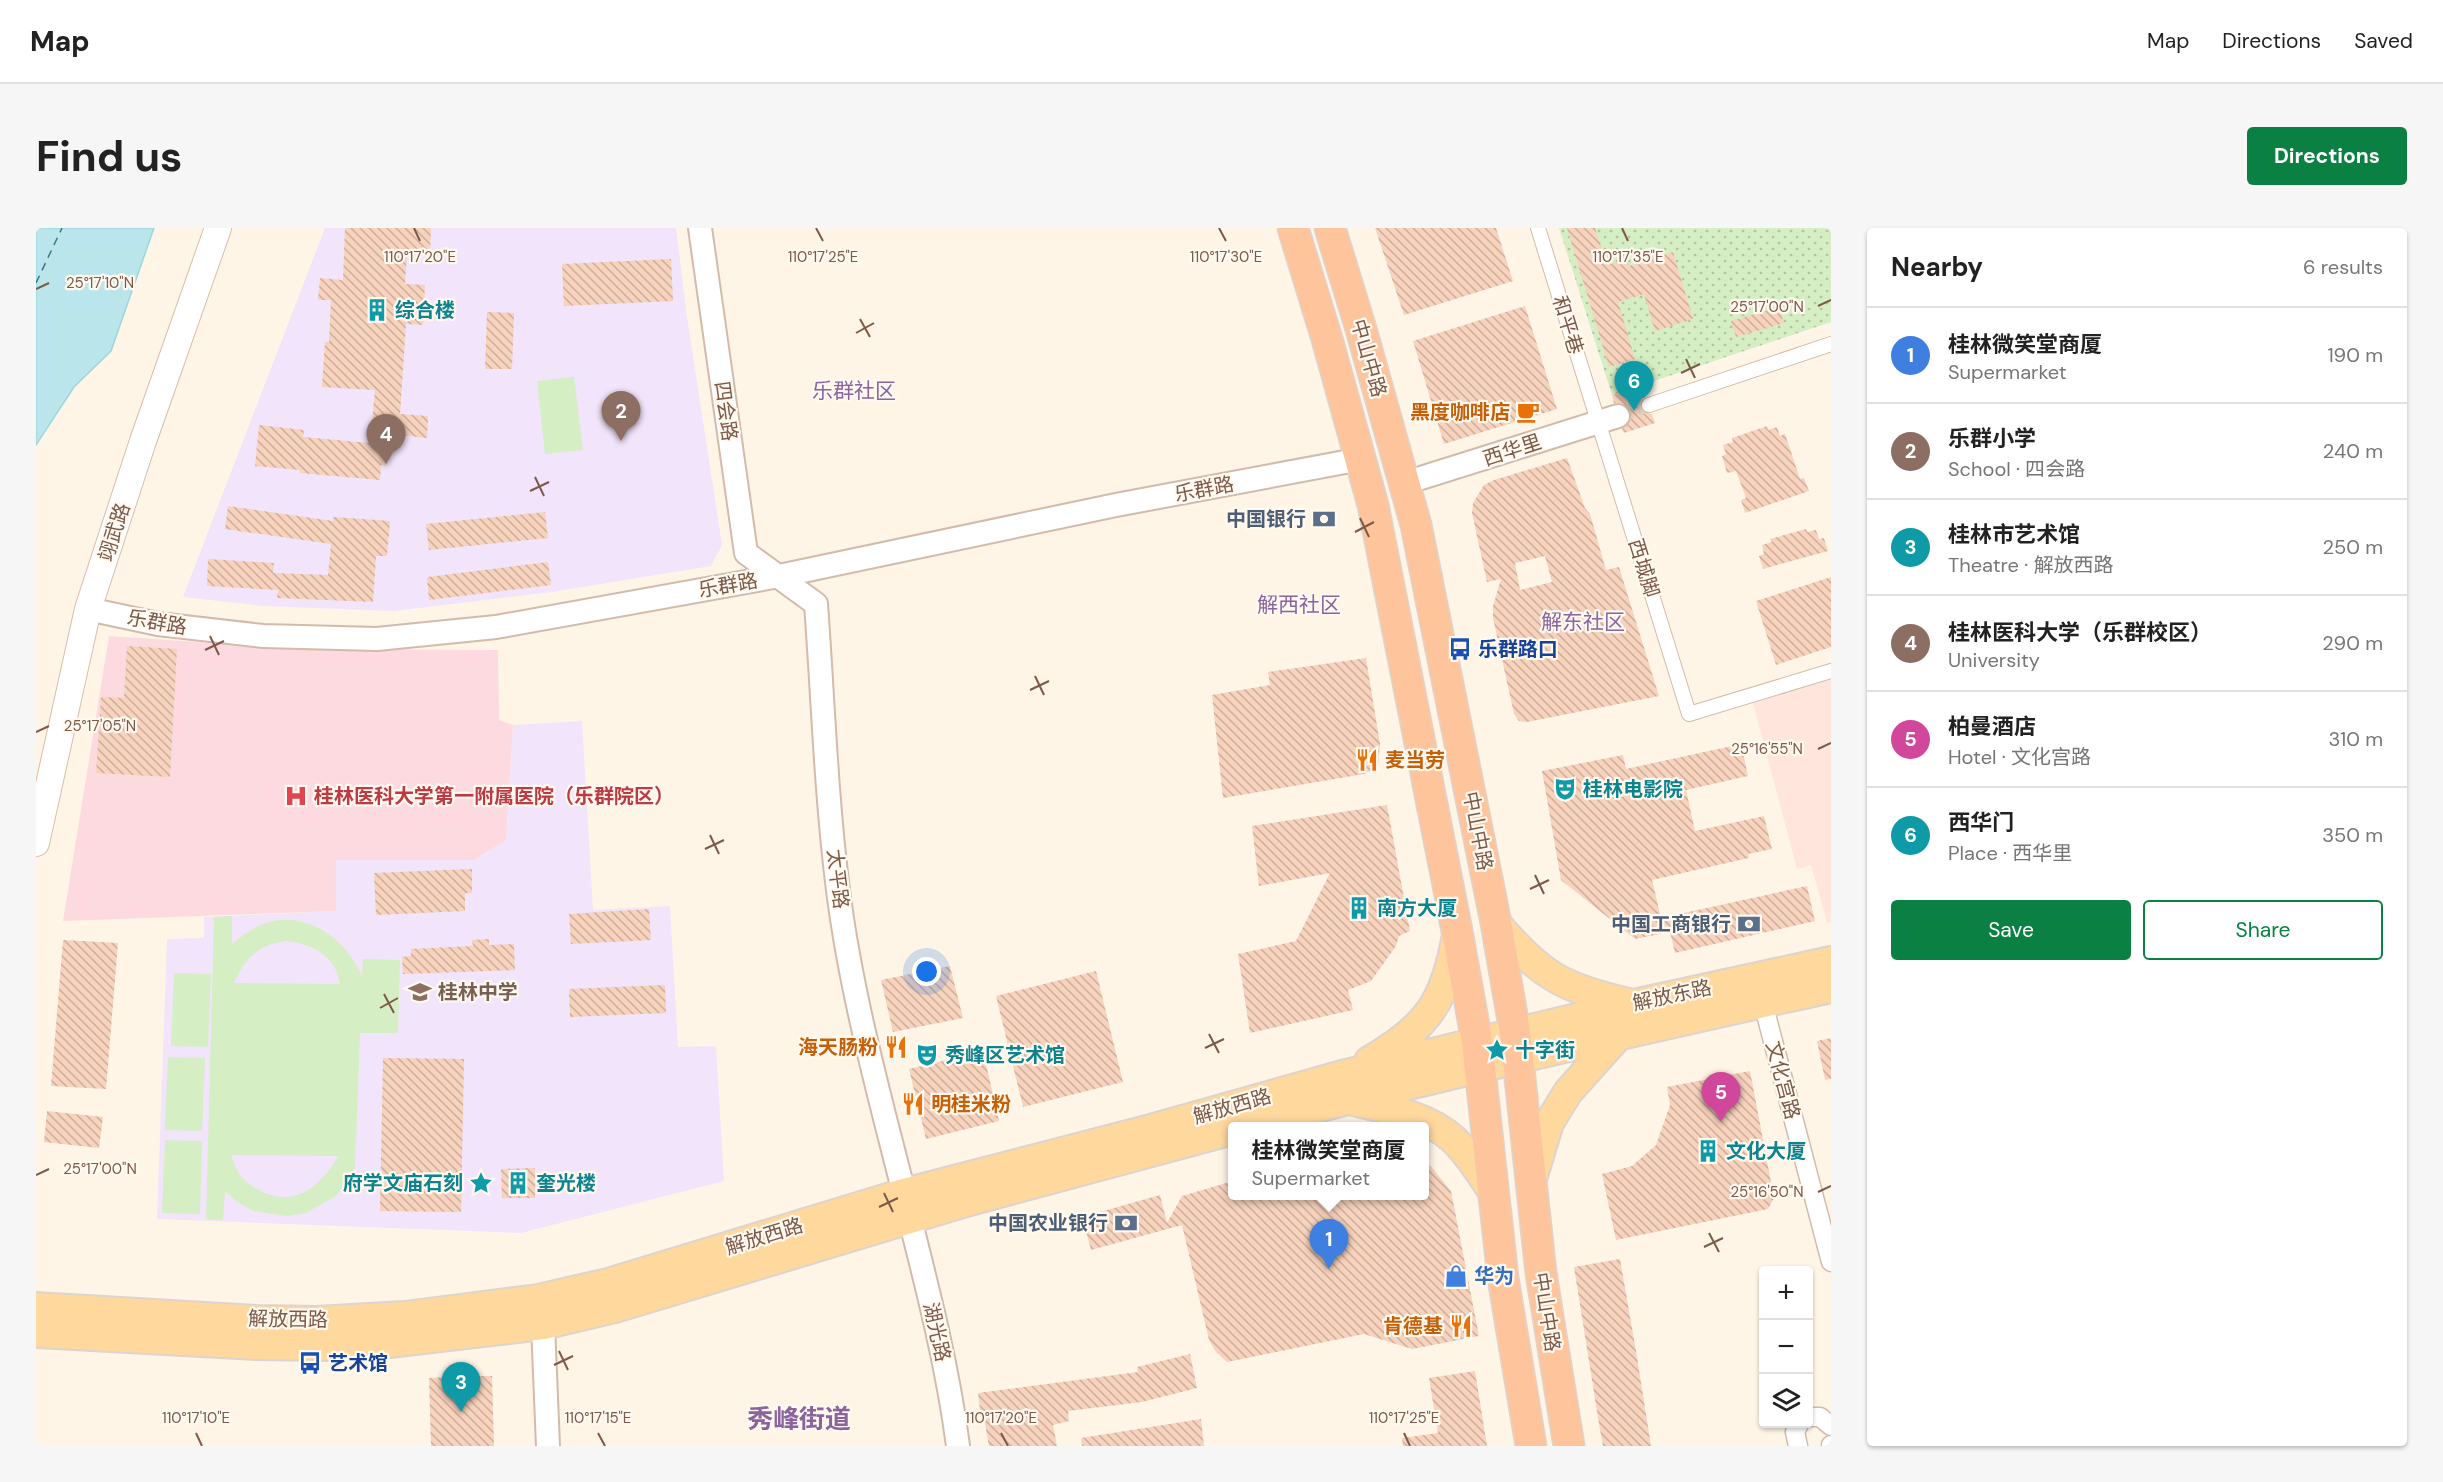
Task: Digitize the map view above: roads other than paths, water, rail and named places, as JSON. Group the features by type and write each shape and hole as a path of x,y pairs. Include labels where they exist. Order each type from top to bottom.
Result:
{"highway":[{"name":"中山中路","path":"1293,228 1376,516 1458,931 1478,1055 1503,1278 1531,1446"},
{"name":"中山中路","path":"1330,228 1406,483 1496,923 1516,1045 1540,1273 1569,1446"}],"main road":[{"name":"翊武路","path":"36,843 88,609 143,441 218,228"},
{"path":"1496,923 1519,950 1540,969 1567,985 1634,1004"},
{"path":"1425,1122 1397,1112 1347,1087 1431,1013 1445,987 1458,931"},
{"name":"解放东路","path":"1516,1045 1634,1004 1831,961"},
{"name":"解放东路","path":"1516,1045 1620,1034 1831,988"},
{"path":"1530,1187 1549,1123 1568,1092 1620,1034"},
{"name":"解放西路","path":"36,1307 257,1320 316,1321 615,1308 907,1206 1136,1133 1347,1087 1516,1045"},
{"name":"解放西路","path":"1258,1122 1347,1087"},
{"path":"1429,1123 1453,1139 1471,1160 1492,1192"},
{"name":"解放西路","path":"907,1206 1228,1131"},
{"name":"解放西路","path":"36,1333 334,1346 411,1341 541,1312"}],"street":[{"name":"四会路","path":"700,228 746,553 779,576"},
{"name":"和平巷","path":"1538,228 1608,419"},
{"path":"1649,405 1831,344"},
{"name":"西华里","path":"1406,483 1608,419"},
{"name":"西城脚","path":"1608,419 1689,714 1831,671"},
{"name":"乐群路","path":"88,609 158,624 263,636 377,639 496,627 779,576 1116,505 1361,459"},
{"name":"太平路","path":"779,576 816,604 829,805 838,892 856,988 907,1206"},
{"name":"文化宫路","path":"1763,1003 1831,1262"},
{"name":"湖光路","path":"907,1206 950,1388 958,1446"},
{"path":"541,1312 549,1446"},
{"path":"1797,1428 1795,1432 1798,1446"}],"water":[{"path":"36,228 154,228 111,351 74,387 36,445"}],"tunnel":[{"path":"1618,416 1649,405"}],"place":[{"name":"综合楼","path":"377,310"},
{"name":"西华门","path":"1634,411"},
{"name":"黑度咖啡店","path":"1528,412"},
{"name":"乐群小学","path":"621,441"},
{"name":"桂林医科大学（乐群校区）","path":"386,464"},
{"name":"中国银行","path":"1324,519"},
{"name":"乐群路口","path":"1460,649"},
{"name":"麦当劳","path":"1367,760"},
{"name":"桂林电影院","path":"1565,789"},
{"name":"桂林医科大学第一附属医院（乐群院区）","path":"296,796"},
{"name":"南方大厦","path":"1359,908"},
{"name":"中国工商银行","path":"1749,924"},
{"name":"桂林中学","path":"420,992"},
{"name":"海天肠粉","path":"896,1047"},
{"name":"十字街","path":"1497,1050"},
{"name":"秀峰区艺术馆","path":"927,1055"},
{"name":"明桂米粉","path":"913,1104"},
{"name":"柏曼酒店","path":"1721,1122"},
{"name":"文化大厦","path":"1708,1151"},
{"name":"府学文庙石刻","path":"481,1183"},
{"name":"奎光楼","path":"518,1183"},
{"name":"中国农业银行","path":"1126,1223"},
{"name":"桂林微笑堂商厦","path":"1329,1269"},
{"name":"华为","path":"1456,1276"},
{"name":"肯德基","path":"1461,1326"},
{"name":"艺术馆","path":"310,1363"},
{"name":"桂林市艺术馆","path":"461,1412"}],"district":[{"name":"乐群社区","path":"854,391"},
{"name":"解西社区","path":"1299,605"},
{"name":"解东社区","path":"1583,622"},
{"name":"秀峰街道","path":"799,1419"}]}
